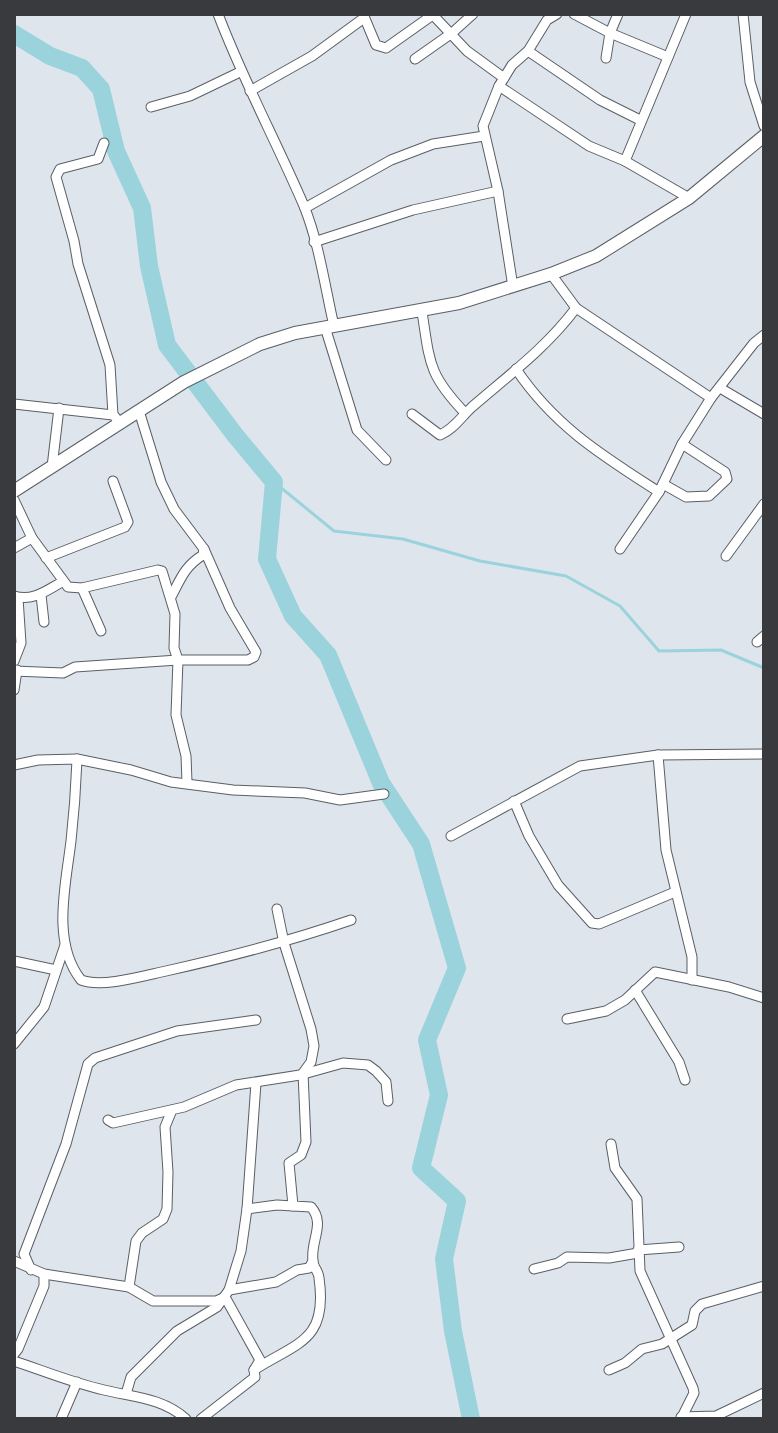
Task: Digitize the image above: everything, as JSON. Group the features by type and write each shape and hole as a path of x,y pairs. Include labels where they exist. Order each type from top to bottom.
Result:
{"street":[{"path":"218,14 240,72 264,115 305,208 330,327 357,430 386,460"},
{"path":"250,91 312,56 364,16 376,45 386,48 433,14 501,82 589,146 625,161 689,198"},
{"path":"415,59 473,14"},
{"path":"513,287 498,191 483,126 501,82 512,65 528,51 547,20 557,14"},
{"path":"574,14 668,57"},
{"path":"606,58 610,33 618,14"},
{"path":"625,161 686,14"},
{"path":"743,14 750,82 764,126"},
{"path":"528,51 600,100 640,120"},
{"path":"151,107 190,96 240,72"},
{"path":"305,208 391,160 433,144 484,136"},
{"path":"14,491 117,419 139,411 184,382 260,344 330,327 422,312 513,287 596,256 689,198 764,136"},
{"path":"104,143 98,159 60,169 56,177 78,264 110,365 117,419"},
{"path":"314,242 413,210 498,191"},
{"path":"551,274 576,308 711,398"},
{"path":"412,414 440,435 454,427 465,413 557,333 576,308"},
{"path":"422,312 433,373 444,391 465,413"},
{"path":"620,549 661,488 682,444 711,398 764,335"},
{"path":"516,369 533,395 582,442 661,488 686,497 709,496 727,479 725,472 682,444"},
{"path":"720,388 764,414"},
{"path":"14,404 59,408 117,419"},
{"path":"52,467 59,408"},
{"path":"15,667 63,673 75,667 178,660 248,660 254,657 256,652 230,608 204,549 174,509 161,482 139,411"},
{"path":"46,558 125,527 128,522 113,481"},
{"path":"14,500 32,538 68,587 82,588 162,571 175,614 174,648 178,660 176,715 186,756 187,782"},
{"path":"726,556 764,504"},
{"path":"14,548 32,538"},
{"path":"171,597 192,560 203,555 204,549"},
{"path":"14,690 22,630 16,597 25,599 41,595 62,582"},
{"path":"82,588 101,631"},
{"path":"41,595 44,622"},
{"path":"451,836 580,766 658,755 764,754"},
{"path":"658,755 666,850 692,957 692,980"},
{"path":"77,759 63,901 65,945 78,977 91,984 143,976 284,943 351,920"},
{"path":"14,765 38,760 77,759 171,782 233,790 305,793 340,800 384,794"},
{"path":"514,801 529,836 558,885 592,923 599,924 675,892"},
{"path":"277,909 314,1046 311,1062 303,1073 306,1142 301,1155 289,1163 293,1206"},
{"path":"14,1043 44,1007 65,945"},
{"path":"14,961 56,970"},
{"path":"567,1019 606,1011 625,1000 655,972 729,987 764,998"},
{"path":"635,990 679,1062 685,1080"},
{"path":"31,1270 24,1254 66,1144 88,1064 95,1058 177,1031 256,1020"},
{"path":"108,1120 113,1123 172,1110 236,1085 343,1063 368,1065 386,1082 388,1101"},
{"path":"126,1394 131,1377 177,1331 217,1307 227,1293 241,1251 247,1209 256,1083"},
{"path":"129,1287 136,1241 142,1233 163,1219 167,1209 165,1127 172,1110"},
{"path":"611,1144 615,1168 637,1199 640,1271 694,1393 681,1418"},
{"path":"14,1261 44,1274 129,1287 153,1301 216,1301 227,1293 276,1282 297,1270 309,1268 313,1261 319,1219 311,1207 277,1205 247,1209"},
{"path":"534,1269 558,1263 567,1257 609,1258 679,1247"},
{"path":"254,1370 274,1357 290,1352 318,1326 319,1278 313,1261"},
{"path":"14,1354 44,1286 44,1274"},
{"path":"609,1370 625,1363 642,1349 662,1344 692,1325 695,1311 702,1304 764,1286"},
{"path":"201,1419 255,1377 254,1370 260,1360 227,1293"},
{"path":"14,1361 77,1382 164,1404 186,1419"},
{"path":"61,1419 77,1382"},
{"path":"681,1418 716,1416 764,1393"}],"waterway":[{"path":"14,34 50,56 82,68 101,89 116,151 142,208 149,266 167,345 274,482 267,559 293,616 328,655 381,783 421,844 457,968 427,1040 439,1095 421,1168 457,1201 444,1259 453,1331 471,1419"},
{"path":"274,482 334,531 403,539 480,561 566,576 620,606 659,651 721,650 764,668"}]}
